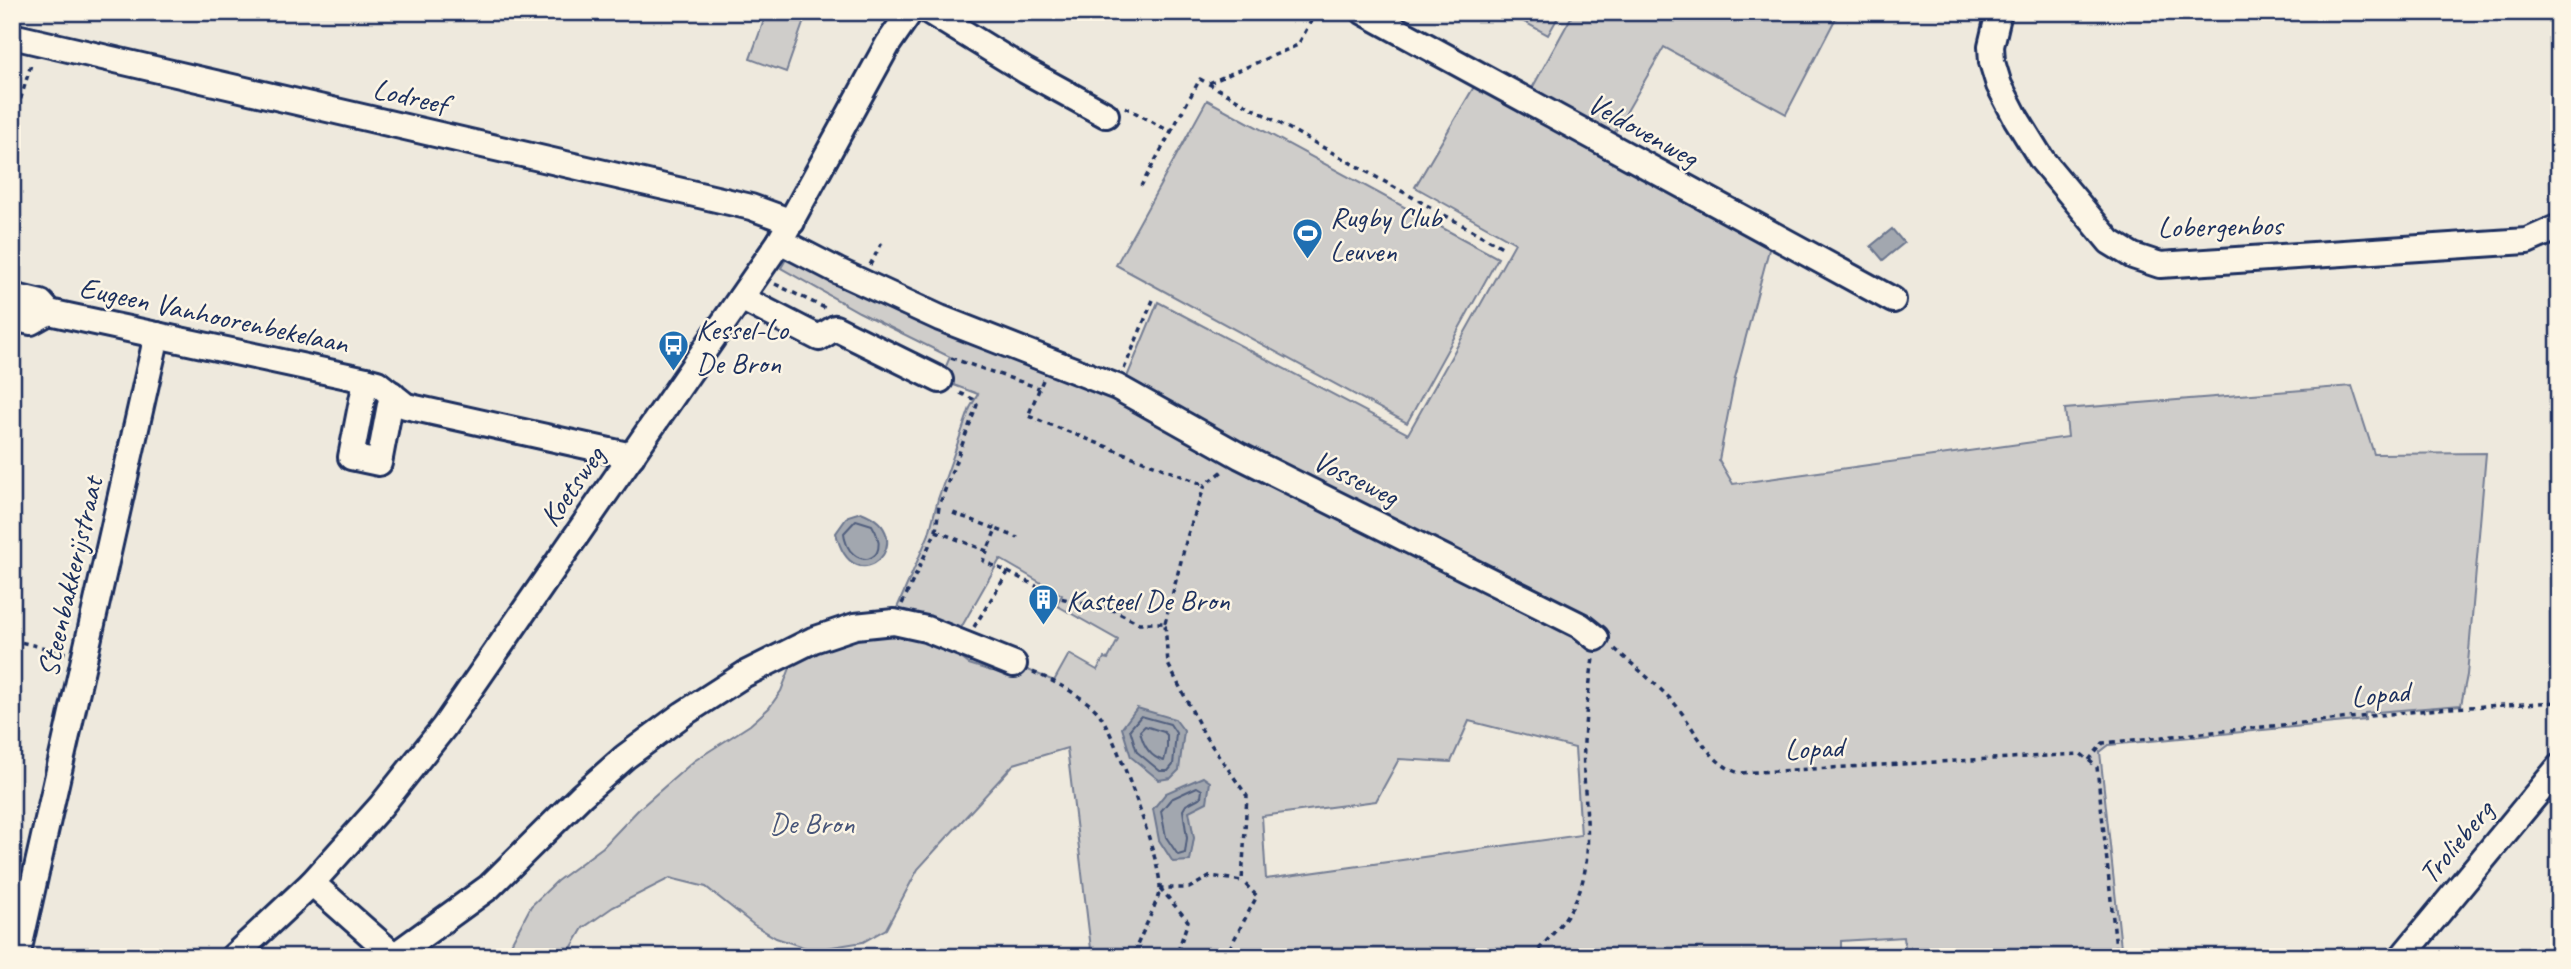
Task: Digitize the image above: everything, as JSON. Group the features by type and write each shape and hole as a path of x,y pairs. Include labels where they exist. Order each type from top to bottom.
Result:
{"street":[{"name":"Koetsweg","path":"233,957 312,883 381,806 444,727 786,232 888,44 909,12"},
{"path":"930,12 1026,71 1106,115"},
{"name":"Veldovenweg","path":"1364,12 1893,300"},
{"name":"Lobergenbos","path":"1999,12 1991,46 1992,62 1999,85 2016,118 2042,160 2110,242 2133,256 2160,265 2527,241 2559,227"},
{"name":"Lodreef","path":"12,36 751,207 786,232"},
{"name":"Vosseweg","path":"786,232 861,282 940,318 1117,387 1240,456 1581,626 1596,638"},
{"name":"Eugeen Vanhoorenbekelaan","path":"12,296 41,303 49,312 377,383 406,406 632,456"},
{"path":"741,298 819,338 835,328 940,380"},
{"name":"Eugeen Vanhoorenbekelaan","path":"12,318 31,322 49,312"},
{"name":"Steenbakkerijstraat","path":"17,957 157,335"},
{"name":"Eugeen Vanhoorenbekelaan","path":"366,380 351,457 379,463 392,394"},
{"path":"312,883 390,952 401,952 489,887 603,777 683,714 745,674 813,640 855,626 894,622 926,629 1014,664"},
{"name":"Trolieberg","path":"2402,957 2559,767"}],"path":[{"path":"1207,83 1298,45 1316,12"},
{"path":"12,128 38,42"},
{"path":"1141,186 1200,79 1502,247"},
{"path":"1106,115 1113,100 1171,132"},
{"path":"861,282 884,239"},
{"path":"757,275 828,310 835,328"},
{"path":"1117,387 1153,300"},
{"path":"951,358 1039,388"},
{"path":"1050,361 1028,416 1205,485 1188,534 1165,623 1168,664 1205,736 1247,796 1242,881"},
{"path":"894,622 936,531 939,506 977,405 973,399 941,385 940,380"},
{"path":"953,513 1018,538"},
{"path":"996,529 983,561 1060,598 1113,610 1139,623 1165,623"},
{"path":"936,531 987,551"},
{"path":"964,643 1008,572"},
{"path":"1532,957 1561,925 1579,894 1586,867 1588,813 1584,774 1584,720 1596,638"},
{"name":"Lopad","path":"1596,638 1609,644 1674,704 1715,759 1730,770 1741,773 2081,754 2089,760 2103,743 2450,708 2559,702"},
{"path":"12,640 85,657"},
{"path":"1014,664 1054,681 1099,712 1125,770 1155,856 1160,888 1132,957"},
{"path":"2089,760 2097,766 2117,957"},
{"path":"1160,888 1189,888 1211,876 1242,881 1257,896 1225,957"},
{"path":"1160,888 1188,921 1176,957"}],"green space":[{"path":"767,12 807,12 786,72 750,59"},
{"path":"1506,12 1561,12 1548,35"},
{"name":"De Bron","path":"1574,12 1839,12 1786,114 1664,47 1604,151 1771,242 1735,378 1719,460 1733,484 2068,437 2065,409 2352,386 2374,454 2486,453 2467,675 2461,705 2365,713 2365,720 2109,745 2100,752 2122,957 1906,957 1904,937 1841,941 1841,957 1092,957 1067,748 1014,764 918,869 886,929 863,942 809,949 776,938 754,925 706,887 670,878 613,907 583,928 566,957 504,957 531,906 557,881 603,847 639,809 694,761 750,725 769,708 781,691 792,663 894,615 929,534 938,499 970,408 978,394 940,380 950,357 859,312 781,268 789,254 1120,394 1158,302 1408,434 1515,243 1415,187 1478,80 1530,92","holes":["1000,559 1062,595 1056,605 1118,640 1108,659 1104,658 1097,670 1069,654 1054,681 1014,664 991,671 969,664 949,649","1469,721 1575,748 1581,835 1266,879 1262,816 1376,801 1399,759 1451,762"]},
{"name":"Rugby Club Leuven","path":"1207,100 1498,258 1407,423 1116,265"}],"water":[{"path":"1892,229 1904,243 1883,260 1871,246"},
{"path":"861,512 879,523 887,536 886,549 879,560 869,566 856,565 845,555 836,533 848,516"},
{"path":"1137,708 1175,719 1184,731 1179,770 1171,778 1159,780 1131,757 1122,728"},
{"path":"1203,777 1210,782 1207,802 1189,811 1194,838 1190,861 1173,862 1159,840 1153,809 1166,793"}],"place":[{"name":"Rugby Club Leuven","path":"1307,261"},
{"name":"Kessel-Lo De Bron","path":"673,373"},
{"name":"Kasteel De Bron","path":"1043,627"}]}
